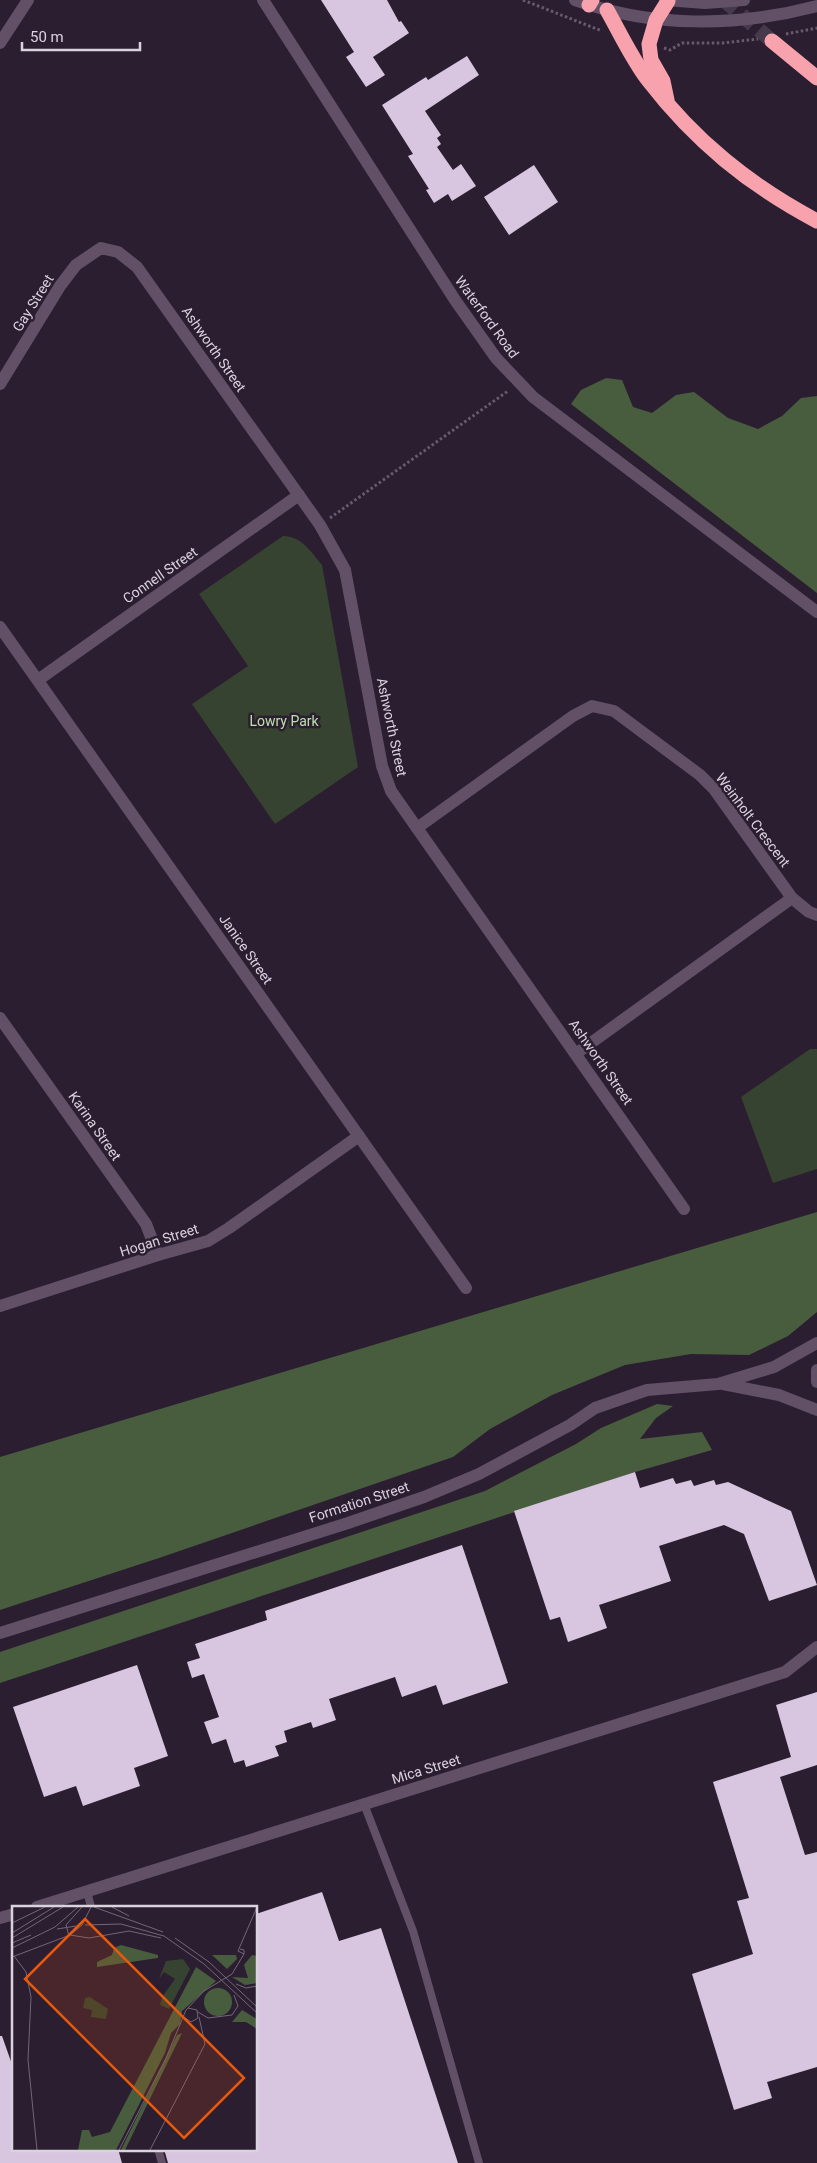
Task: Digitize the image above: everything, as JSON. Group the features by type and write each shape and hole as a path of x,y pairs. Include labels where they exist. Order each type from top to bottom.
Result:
{"highway":[{"path":"667,102 663,81 651,60 649,52 656,20 668,0"},
{"path":"607,10 647,79 699,138 740,174 768,194 817,221"},
{"path":"771,38 817,78"}],"street":[{"path":"0,43 28,0"},
{"name":"Waterford Road","path":"262,0 455,300 496,358 518,382 547,408 817,612"},
{"path":"575,0 590,3 607,10 656,20 704,22 754,19 817,6"},
{"path":"664,0 705,3 744,0"},
{"name":"Gay Street","path":"0,384 76,265 101,248"},
{"name":"Ashworth Street","path":"101,248 118,252 137,267 320,525 345,570 382,766 391,791 577,1053 684,1209"},
{"name":"Connell Street","path":"38,680 299,495"},
{"name":"Janice Street","path":"0,627 466,1288"},
{"name":"Weinholt Crescent","path":"417,828 574,716 592,706 614,711 700,775 714,789 792,898 809,912 817,915"},
{"path":"577,1053 792,898"},
{"name":"Karina Street","path":"0,1018 146,1224 158,1255"},
{"name":"Hogan Street","path":"0,1306 158,1255 208,1241 359,1136"},
{"name":"Formation Street","path":"0,1633 348,1523 424,1496 479,1474 570,1425 595,1408 647,1390 718,1384 774,1367 817,1343"},
{"path":"817,1370 817,1382"},
{"name":"Formation Street","path":"718,1384 779,1395 817,1410"},
{"name":"Mica Street","path":"40,1906 785,1672 817,1647"}],"lane":[{"path":"364,1804 413,1931 479,2163"},
{"path":"87,1891 91,1906"},
{"path":"158,2150 162,2163"}],"path":[{"path":"523,0 605,32"},
{"path":"664,48 670,50 682,43 722,43 771,38 817,28"},
{"path":"320,525 518,382"}],"green space":[{"path":"606,378 622,380 633,407 652,413 676,395 694,392 728,418 758,429 782,416 801,398 817,396 817,593 571,404 581,390"},
{"name":"Lowry Park","path":"283,536 301,542 322,565 358,767 275,824 192,704 248,666 199,594"},
{"path":"810,1049 817,1049 817,1169 773,1183 741,1097"},
{"path":"817,1212 817,1312 788,1336 749,1355 691,1354 625,1365 552,1395 490,1429 453,1457 159,1558 0,1610 0,1457"},
{"path":"657,1404 673,1406 656,1418 640,1439 702,1432 712,1450 635,1472 0,1683 0,1652 485,1491 576,1444 601,1428"}],"building":[{"path":"321,0 387,0 399,22 401,21 409,33 373,57 385,75 366,87 346,57 354,52"},
{"path":"467,56 479,75 425,111 441,135 437,138 441,144 437,147 453,170 461,164 476,186 452,201 448,194 434,203 426,190 429,189 408,156 413,154 382,105 426,77 428,80"},
{"path":"534,165 558,202 509,235 484,197"},
{"path":"635,1472 640,1488 673,1478 676,1484 691,1480 694,1486 714,1480 716,1485 728,1482 791,1511 817,1585 769,1601 744,1534 724,1525 659,1546 671,1581 599,1605 607,1628 568,1642 560,1617 550,1620 514,1511"},
{"path":"462,1545 508,1683 443,1705 436,1685 402,1697 395,1677 329,1699 336,1720 313,1728 311,1722 284,1731 287,1742 275,1746 279,1756 246,1767 244,1760 234,1763 226,1739 212,1744 204,1722 219,1717 204,1674 192,1678 187,1662 200,1658 195,1644 267,1620 265,1611"},
{"path":"137,1665 168,1756 134,1768 140,1786 83,1806 76,1786 44,1797 13,1707"},
{"path":"817,1692 817,1765 780,1777 805,1855 817,1852 817,2067 767,2082 772,2098 734,2110 692,1974 753,1954 737,1901 749,1898 713,1782 791,1757 776,1705"},
{"path":"322,1892 339,1941 381,1928 458,2163 168,2163 164,2150 258,2150 258,1913"},
{"path":"0,2036 2,2036 12,2064 12,2150 118,2150 122,2163 0,2163"}],"tunnel":[{"path":"724,0 772,41"}]}
